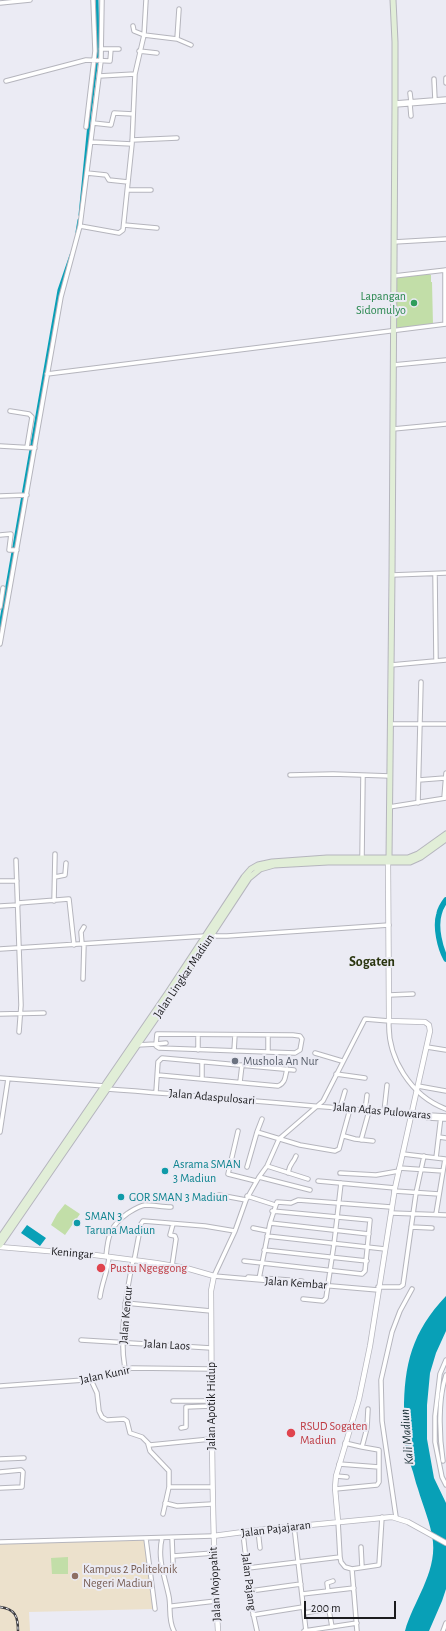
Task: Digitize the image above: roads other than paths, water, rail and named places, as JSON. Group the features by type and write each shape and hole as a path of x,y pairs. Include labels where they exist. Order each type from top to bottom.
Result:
{"main road":[{"path":"388,860 391,724 394,331 395,42 393,0"},
{"name":"Jalan Lingkar Madiun","path":"0,1238 32,1195 249,878 260,869 274,866 388,860 413,857 446,834"},
{"name":"Jalan Lingkar Madiun","path":"106,1087 137,1045 205,936 244,877 251,869 258,865 272,862 327,858 362,858 410,862 446,838"},
{"name":"Jalan Lingkar Madiun","path":"0,1246 32,1195"}],"street":[{"path":"0,3 30,0"},
{"path":"0,643 16,550 31,447 47,374 61,297 80,226 99,76 93,0"},
{"path":"86,127 97,60 102,49 102,0"},
{"path":"80,226 119,233 122,232 128,190 136,74 139,52 144,35 146,0"},
{"path":"177,39 179,9"},
{"path":"133,26 134,31 144,35 177,39 191,45"},
{"path":"102,49 119,49"},
{"path":"6,81 86,60 110,61 112,49"},
{"path":"139,52 157,53"},
{"path":"99,76 136,74"},
{"path":"446,78 446,84"},
{"path":"434,79 435,100"},
{"path":"410,93 411,116"},
{"path":"395,104 446,100"},
{"path":"411,103 446,100"},
{"path":"93,123 111,125 114,113 133,114"},
{"path":"91,142 132,142 177,138"},
{"path":"87,173 106,175 110,180 128,182"},
{"path":"128,190 151,190"},
{"path":"124,225 157,228"},
{"path":"394,242 446,239"},
{"path":"47,374 445,324 445,270 394,276"},
{"path":"393,365 446,360"},
{"path":"10,411 29,414 32,416 31,447"},
{"path":"393,429 446,424"},
{"path":"0,446 31,447"},
{"path":"0,496 24,494"},
{"path":"0,535 12,534 9,550 16,550"},
{"path":"392,574 446,573"},
{"path":"435,574 436,660"},
{"path":"0,607 3,588"},
{"path":"391,665 446,660"},
{"path":"418,803 421,682"},
{"path":"391,724 446,724"},
{"path":"389,807 445,798 446,773"},
{"path":"290,775 333,774 390,776"},
{"path":"362,776 362,858"},
{"path":"419,780 445,778"},
{"path":"54,901 55,854"},
{"path":"16,860 21,1005 19,1013 19,1032"},
{"path":"388,860 389,1039 395,1057 405,1076 425,1098 446,1109"},
{"path":"55,877 65,875 66,863"},
{"path":"0,881 17,881"},
{"path":"0,906 70,900 74,945"},
{"path":"212,934 215,936 227,936 389,925"},
{"path":"83,979 83,944 81,934 84,927"},
{"path":"0,949 205,936"},
{"path":"389,995 413,994"},
{"path":"0,1014 44,1013"},
{"path":"214,1275 235,1231 246,1198 256,1181 268,1166 279,1139 318,1106 324,1099 365,1019 427,1023 430,1031 394,1190 370,1346 359,1399 336,1476 340,1557 343,1565 352,1569 379,1565 382,1517"},
{"path":"156,1034 166,1034 300,1036 302,1039 300,1050 297,1053 158,1048 156,1044 156,1034"},
{"path":"166,1034 166,1048"},
{"path":"198,1035 198,1050"},
{"path":"234,1051 235,1035"},
{"path":"268,1035 268,1052"},
{"path":"137,1045 166,1043"},
{"path":"426,1047 446,1050"},
{"path":"315,1053 342,1062"},
{"path":"156,1092 158,1062 162,1058 294,1070"},
{"path":"202,1062 202,1079"},
{"path":"240,1082 242,1065"},
{"path":"158,1075 278,1086 284,1081 287,1069"},
{"path":"336,1074 365,1078"},
{"name":"Jalan Adaspulosari","path":"0,1078 318,1106"},
{"path":"0,1132 8,1079"},
{"path":"384,1112 387,1085"},
{"path":"417,1088 446,1091"},
{"path":"340,1108 345,1091"},
{"path":"361,1140 367,1111 367,1095"},
{"name":"Jalan Adas Pulowaras","path":"318,1106 446,1118"},
{"path":"258,1132 300,1145 335,1151 340,1148 350,1109"},
{"path":"436,1158 441,1117"},
{"path":"247,1167 262,1119"},
{"path":"238,1131 228,1174 256,1181"},
{"path":"344,1136 373,1141"},
{"path":"439,1137 446,1138"},
{"path":"403,1154 445,1159 436,1214"},
{"path":"288,1173 290,1164 296,1156"},
{"path":"424,1156 416,1193 411,1227 432,1228"},
{"path":"268,1166 308,1179"},
{"path":"340,1173 376,1175 399,1169 443,1171"},
{"path":"259,1177 310,1190"},
{"path":"318,1181 416,1193 439,1194"},
{"path":"303,1299 325,1300 338,1217 340,1183"},
{"path":"219,1195 246,1198 275,1205"},
{"path":"259,1279 272,1212 278,1201 292,1203 298,1200 339,1203 413,1213 446,1215"},
{"path":"290,1213 292,1203"},
{"path":"100,1296 101,1285 107,1273 110,1232 115,1223 130,1212 144,1206 171,1207"},
{"path":"244,1261 362,1274 365,1271 370,1220 272,1212"},
{"name":"Jalan Kencur","path":"125,1369 122,1352 125,1303 143,1221 173,1224"},
{"path":"172,1266 176,1239 175,1236 170,1235 173,1224 205,1226 235,1231"},
{"path":"270,1224 369,1234"},
{"name":"Jalan Kembar","path":"214,1275 379,1289 400,1287 403,1286 411,1227"},
{"path":"253,1228 268,1231"},
{"path":"267,1236 385,1249"},
{"name":"Keningar","path":"0,1246 108,1257 172,1266 214,1275"},
{"path":"264,1250 367,1261"},
{"name":"Jalan Apotik Hidup","path":"213,1536 211,1438 211,1287 214,1275"},
{"path":"412,1289 400,1311 392,1332 381,1380 382,1421 396,1517 446,1543"},
{"path":"125,1303 211,1311"},
{"name":"Jalan Laos","path":"81,1340 211,1348"},
{"path":"446,1360 440,1374 435,1416 435,1442 442,1477 446,1485"},
{"name":"Jalan Kunir","path":"0,1386 91,1380 125,1369 211,1369"},
{"path":"443,1461 440,1427 443,1387 446,1375"},
{"path":"91,1380 97,1393 99,1411 102,1417 107,1420 124,1419 130,1433 142,1437 148,1444 150,1451 169,1471 169,1487 163,1514"},
{"path":"173,1401 211,1403"},
{"path":"181,1428 186,1427 186,1407 211,1403"},
{"path":"362,1447 367,1428 368,1409"},
{"path":"148,1444 154,1446 211,1438"},
{"path":"336,1489 377,1485 379,1482 379,1450 345,1444"},
{"path":"0,1459 24,1458"},
{"path":"339,1464 379,1467"},
{"path":"0,1472 21,1470 23,1472 22,1487 0,1488"},
{"path":"336,1476 347,1477"},
{"path":"169,1487 212,1487"},
{"path":"165,1503 177,1506 212,1504"},
{"name":"Jalan Pajajaran","path":"213,1536 338,1521 396,1517"},
{"path":"294,1526 305,1631 357,1623"},
{"path":"258,1530 260,1548"},
{"name":"Jalan Pajang","path":"242,1533 248,1568 253,1615 257,1631"},
{"path":"0,1542 213,1536"},
{"name":"Jalan Mojopahit","path":"213,1536 218,1631"},
{"path":"162,1538 161,1562 168,1595 171,1622 174,1631"},
{"path":"172,1538 173,1563"},
{"path":"146,1539 155,1610"},
{"path":"362,1547 362,1567"},
{"path":"173,1556 214,1553"},
{"path":"248,1568 340,1557"},
{"path":"352,1569 357,1631"},
{"path":"328,1591 327,1583 333,1581"},
{"path":"250,1592 301,1584"},
{"path":"302,1594 354,1588"},
{"path":"172,1606 216,1601"},
{"path":"253,1615 303,1607"},
{"path":"304,1613 327,1609 329,1610 332,1627"},
{"path":"443,1631 446,1623"}],"water":[{"path":"27,1225 46,1238 40,1246 21,1233"},
{"path":"446,1296 446,1331 436,1353 430,1373 427,1405 427,1439 434,1478 446,1503 446,1589 429,1631 405,1631 428,1577 433,1554 433,1542 427,1515 405,1446 404,1395 408,1364 412,1350 425,1323 434,1309"}],"waterway":[{"path":"80,215 98,51 97,0"},
{"path":"77,232 79,220"},
{"path":"0,626 59,290 71,255"},
{"name":"Kali Madiun","path":"446,900 440,910 438,919 440,943 446,959"}],"railway":[{"path":"0,1607 9,1609 15,1614 18,1631"}],"place":[{"name":"Lapangan Sidomulyo","path":"414,303"},
{"name":"Mushola An Nur","path":"235,1061"},
{"name":"Asrama SMAN 3 Madiun","path":"165,1171"},
{"name":"GOR SMAN 3 Madiun","path":"121,1197"},
{"name":"SMAN 3 Taruna Madiun","path":"77,1223"},
{"name":"Pustu Ngeggong","path":"101,1268"},
{"name":"RSUD Sogaten Madiun","path":"291,1433"},
{"name":"Kampus 2 Politeknik Negeri Madiun","path":"75,1576"}],"district":[{"name":"Sogaten","path":"372,962"}]}
